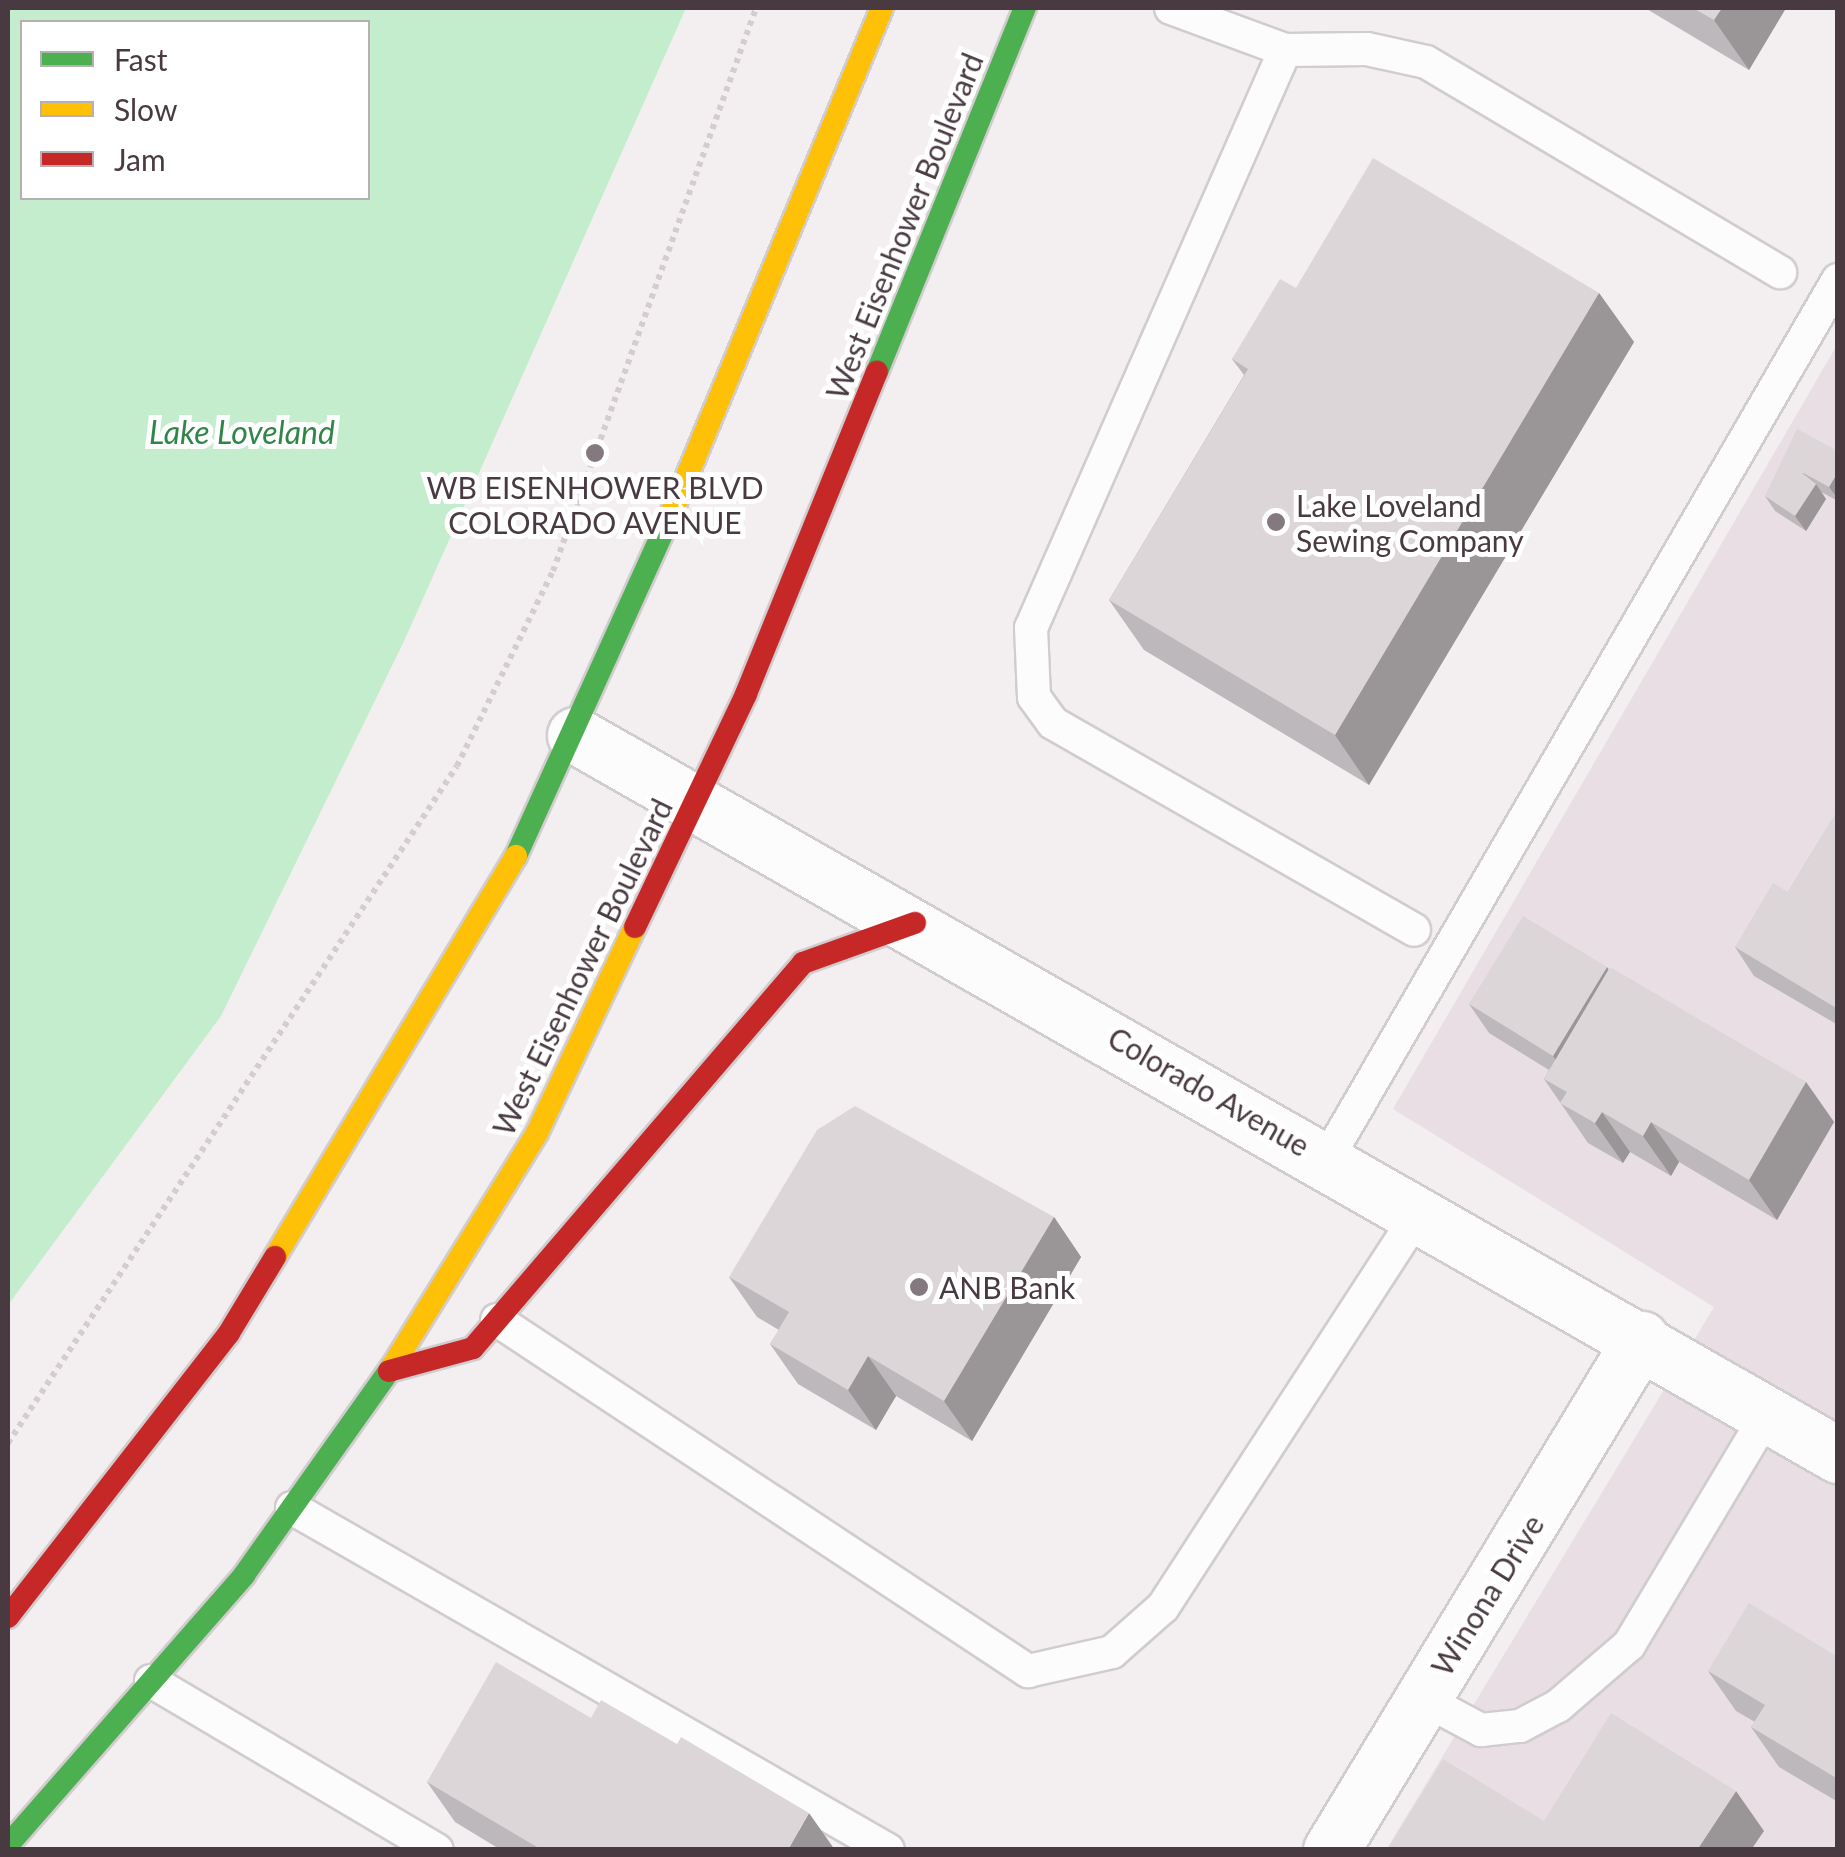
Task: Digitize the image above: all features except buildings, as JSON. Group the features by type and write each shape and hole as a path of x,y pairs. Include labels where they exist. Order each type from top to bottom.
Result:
{"highway":[{"path":"8,1617 230,1333 499,892 575,735 882,8"},
{"name":"West Eisenhower Boulevard","path":"8,1845 151,1680 292,1508 389,1371 537,1133 698,799 1026,8"},
{"path":"389,1371 473,1348 802,963 915,923"}],"street":[{"name":"Colorado Avenue","path":"575,735 698,799 1838,1455"},
{"name":"Winona Drive","path":"1330,1850 1641,1339"}],"lane":[{"path":"1171,8 1284,50 1367,49 1426,62 1780,272"},
{"path":"1284,50 1030,628 1027,668 1053,723 1414,930"},
{"path":"1327,1158 1838,280"},
{"path":"497,1320 1028,1671 1112,1652 1164,1607 1420,1212"},
{"path":"1423,1699 1480,1730 1520,1726 1558,1706 1629,1645 1767,1414"},
{"path":"292,1508 888,1850"},
{"path":"151,1680 437,1850"}],"path":[{"path":"8,1443 457,766 553,571 756,8"}],"shaded area":[{"path":"1837,345 1837,1849 1386,1850 1714,1307 1393,1109"}],"water":[{"name":"Lake Loveland","path":"8,8 686,8 405,639 221,1016 8,1305"}],"traffic: fast":[{"path":"877,372 1025,8"},
{"path":"516,856 672,512"},
{"path":"8,1845 244,1575 392,1367"}],"traffic: slow":[{"path":"672,512 882,8"},
{"path":"275,1257 516,856"},
{"path":"392,1367 537,1133 635,927"}],"traffic: jam":[{"path":"635,927 746,694 877,372"},
{"path":"389,1371 473,1348 803,963 915,923"},
{"path":"8,1617 229,1333 275,1257"}],"place":[{"name":"WB EISENHOWER BLVD COLORADO AVENUE","path":"595,453"},
{"name":"Lake Loveland Sewing Company","path":"1276,522"},
{"name":"ANB Bank","path":"919,1287"}]}
